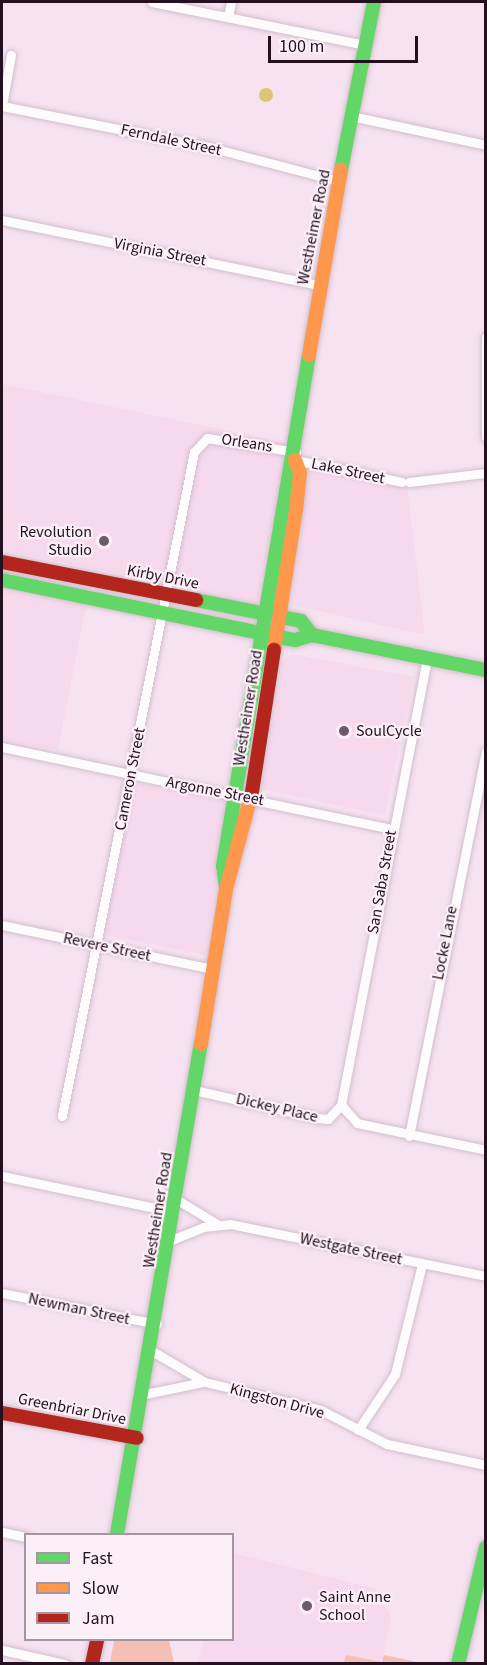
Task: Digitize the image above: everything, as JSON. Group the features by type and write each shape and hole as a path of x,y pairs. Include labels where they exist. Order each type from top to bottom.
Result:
{"main road":[{"name":"Westheimer Road","path":"226,889 223,866 286,471 295,456 319,285 374,2"},
{"name":"Westheimer Road","path":"117,1533 157,1324 226,889 251,798 300,473 295,456"},
{"name":"Kirby Drive","path":"2,562 301,621 312,635"},
{"name":"Kirby Drive","path":"2,580 276,636 312,635 486,670"},
{"name":"Greenbriar Drive","path":"2,1413 137,1438"},
{"path":"458,1664 480,1593 486,1534"},
{"path":"92,1664 97,1641"}],"street":[{"path":"152,2 365,45"},
{"path":"228,17 231,2"},
{"path":"2,106 11,55"},
{"name":"Ferndale Street","path":"2,106 219,149 339,181"},
{"path":"351,116 486,145"},
{"name":"Virginia Street","path":"2,220 319,285"},
{"path":"486,337 486,437"},
{"name":"Orleans","path":"200,442 227,438 295,456"},
{"name":"Cameron Street","path":"62,1116 132,774 166,594 200,442"},
{"name":"Lake Street","path":"295,456 405,482 486,473"},
{"name":"San Saba Street","path":"342,1105 392,829 427,659"},
{"name":"Argonne Street","path":"2,748 392,829"},
{"name":"Locke Lane","path":"409,1136 486,752"},
{"name":"Revere Street","path":"2,925 212,969"},
{"name":"Dickey Place","path":"194,1089 317,1118 328,1119 342,1105 357,1123 409,1136 486,1150"},
{"name":"Westgate Street","path":"2,1176 175,1206 217,1224 486,1276"},
{"path":"170,1241 217,1224"},
{"path":"358,1430 395,1374 422,1264"},
{"name":"Newman Street","path":"2,1293 157,1324"},
{"name":"Kingston Drive","path":"152,1351 205,1382 321,1410 387,1444 486,1465"},
{"name":"Kingston Drive","path":"145,1394 205,1382"},
{"path":"2,1532 24,1537"},
{"path":"2,1650 65,1664"}],"shaded area":[{"path":"263,88 269,88 273,95 269,102 263,102 259,98 259,92"},
{"path":"2,384 287,443 257,602 2,550"},
{"path":"309,470 407,486 425,635 292,605"},
{"path":"2,591 86,606 58,750 2,740"},
{"path":"292,654 414,677 385,816 262,789 283,660"},
{"path":"136,783 229,803 205,955 104,935"},
{"name":"Saint Anne School","path":"234,1553 376,1589 391,1616 384,1655 422,1663 198,1664 203,1641 234,1641"},
{"path":"114,1641 169,1641 174,1663 110,1663"},
{"path":"346,1655 382,1662 384,1655 422,1663 344,1663"}],"traffic: fast":[{"path":"341,170 374,2"},
{"path":"226,887 223,866 309,355"},
{"path":"2,580 295,640 312,635 486,670"},
{"path":"196,600 301,621 312,635"},
{"path":"117,1533 201,1044"},
{"path":"458,1664 486,1547"}],"traffic: slow":[{"path":"309,355 341,170"},
{"path":"274,650 296,510 300,473 295,460"},
{"path":"201,1044 226,889 252,792"}],"traffic: jam":[{"path":"2,562 196,600"},
{"path":"252,792 274,650"},
{"path":"2,1413 137,1438"},
{"path":"92,1664 97,1641"}],"place":[{"name":"Revolution Studio","path":"104,541"},
{"name":"SoulCycle","path":"344,731"},
{"name":"Saint Anne School","path":"307,1606"}]}
